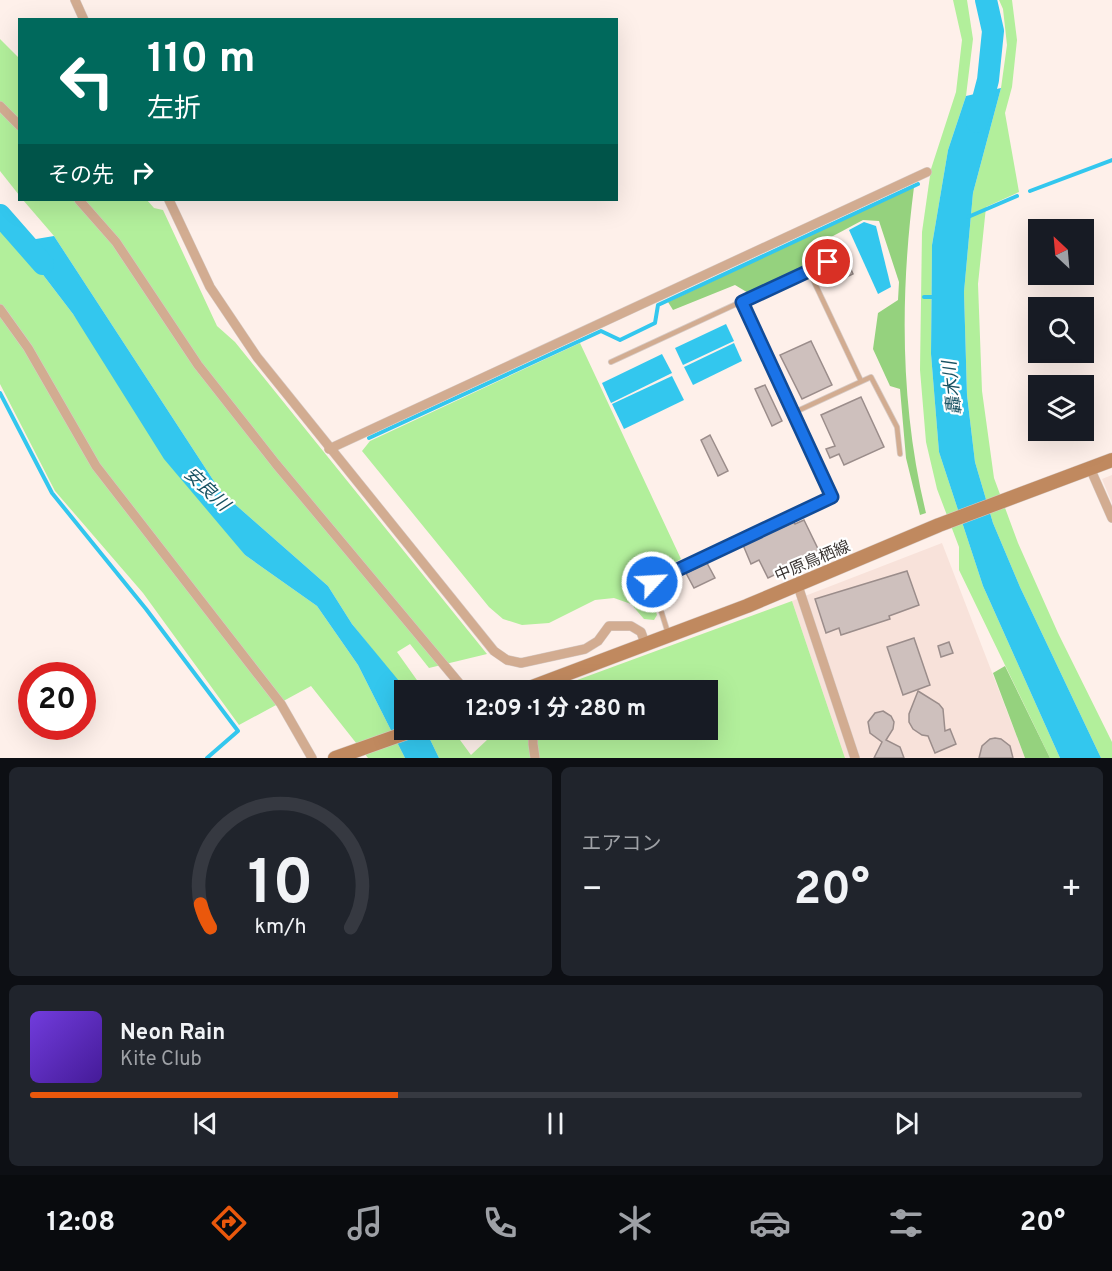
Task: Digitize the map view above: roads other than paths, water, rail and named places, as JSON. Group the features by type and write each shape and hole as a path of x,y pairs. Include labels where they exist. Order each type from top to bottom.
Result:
{"main road":[{"name":"中原鳥栖線","path":"553,680 645,643 747,606 946,522 1112,460"},
{"path":"335,758 394,737"}],"street":[{"path":"75,0 83,18"},
{"path":"0,106 18,124"},
{"path":"329,449 927,172"},
{"path":"81,201 116,242 198,365 276,464 456,680"},
{"path":"169,201 210,287 257,357 494,651 507,660 521,663 585,649 598,641 609,626 631,626 641,632 645,643"},
{"path":"0,309 28,348 96,466 281,704 312,758"},
{"path":"1090,468 1112,518"},
{"path":"797,583 855,758"},
{"path":"533,740 535,758"}],"lane":[{"path":"611,362 828,262"},
{"path":"809,271 861,381"},
{"path":"668,635 652,582 832,497 742,302"},
{"path":"794,413 871,377 897,427 900,454"}],"water":[{"path":"1001,88 973,193 964,292 967,395 975,462 993,523 1020,587 1101,758 1060,758 983,586 939,452 931,354 932,245 948,150 966,96"},
{"path":"864,222 876,226 891,287 878,294 849,230"},
{"path":"54,236 221,492 328,586 352,624 398,680 394,680 394,736 358,665 317,606 245,555 164,459 73,314 18,242"},
{"path":"726,324 734,341 683,365 675,348"},
{"path":"734,343 742,361 693,385 684,367"},
{"path":"662,354 672,373 611,403 602,383"},
{"path":"672,376 684,400 624,429 612,404"},
{"path":"396,740 430,740 439,758 405,758"}],"waterway":[{"name":"轟木川","path":"977,122 988,80 993,31 986,0"},
{"path":"1030,191 1112,160"},
{"path":"369,438 601,331 620,340 655,323 658,305 918,184"},
{"path":"968,217 1017,196"},
{"name":"安良川","path":"0,215 43,264"},
{"path":"924,297 935,297"},
{"path":"0,393 52,493 146,609 238,731 207,758"}]}
